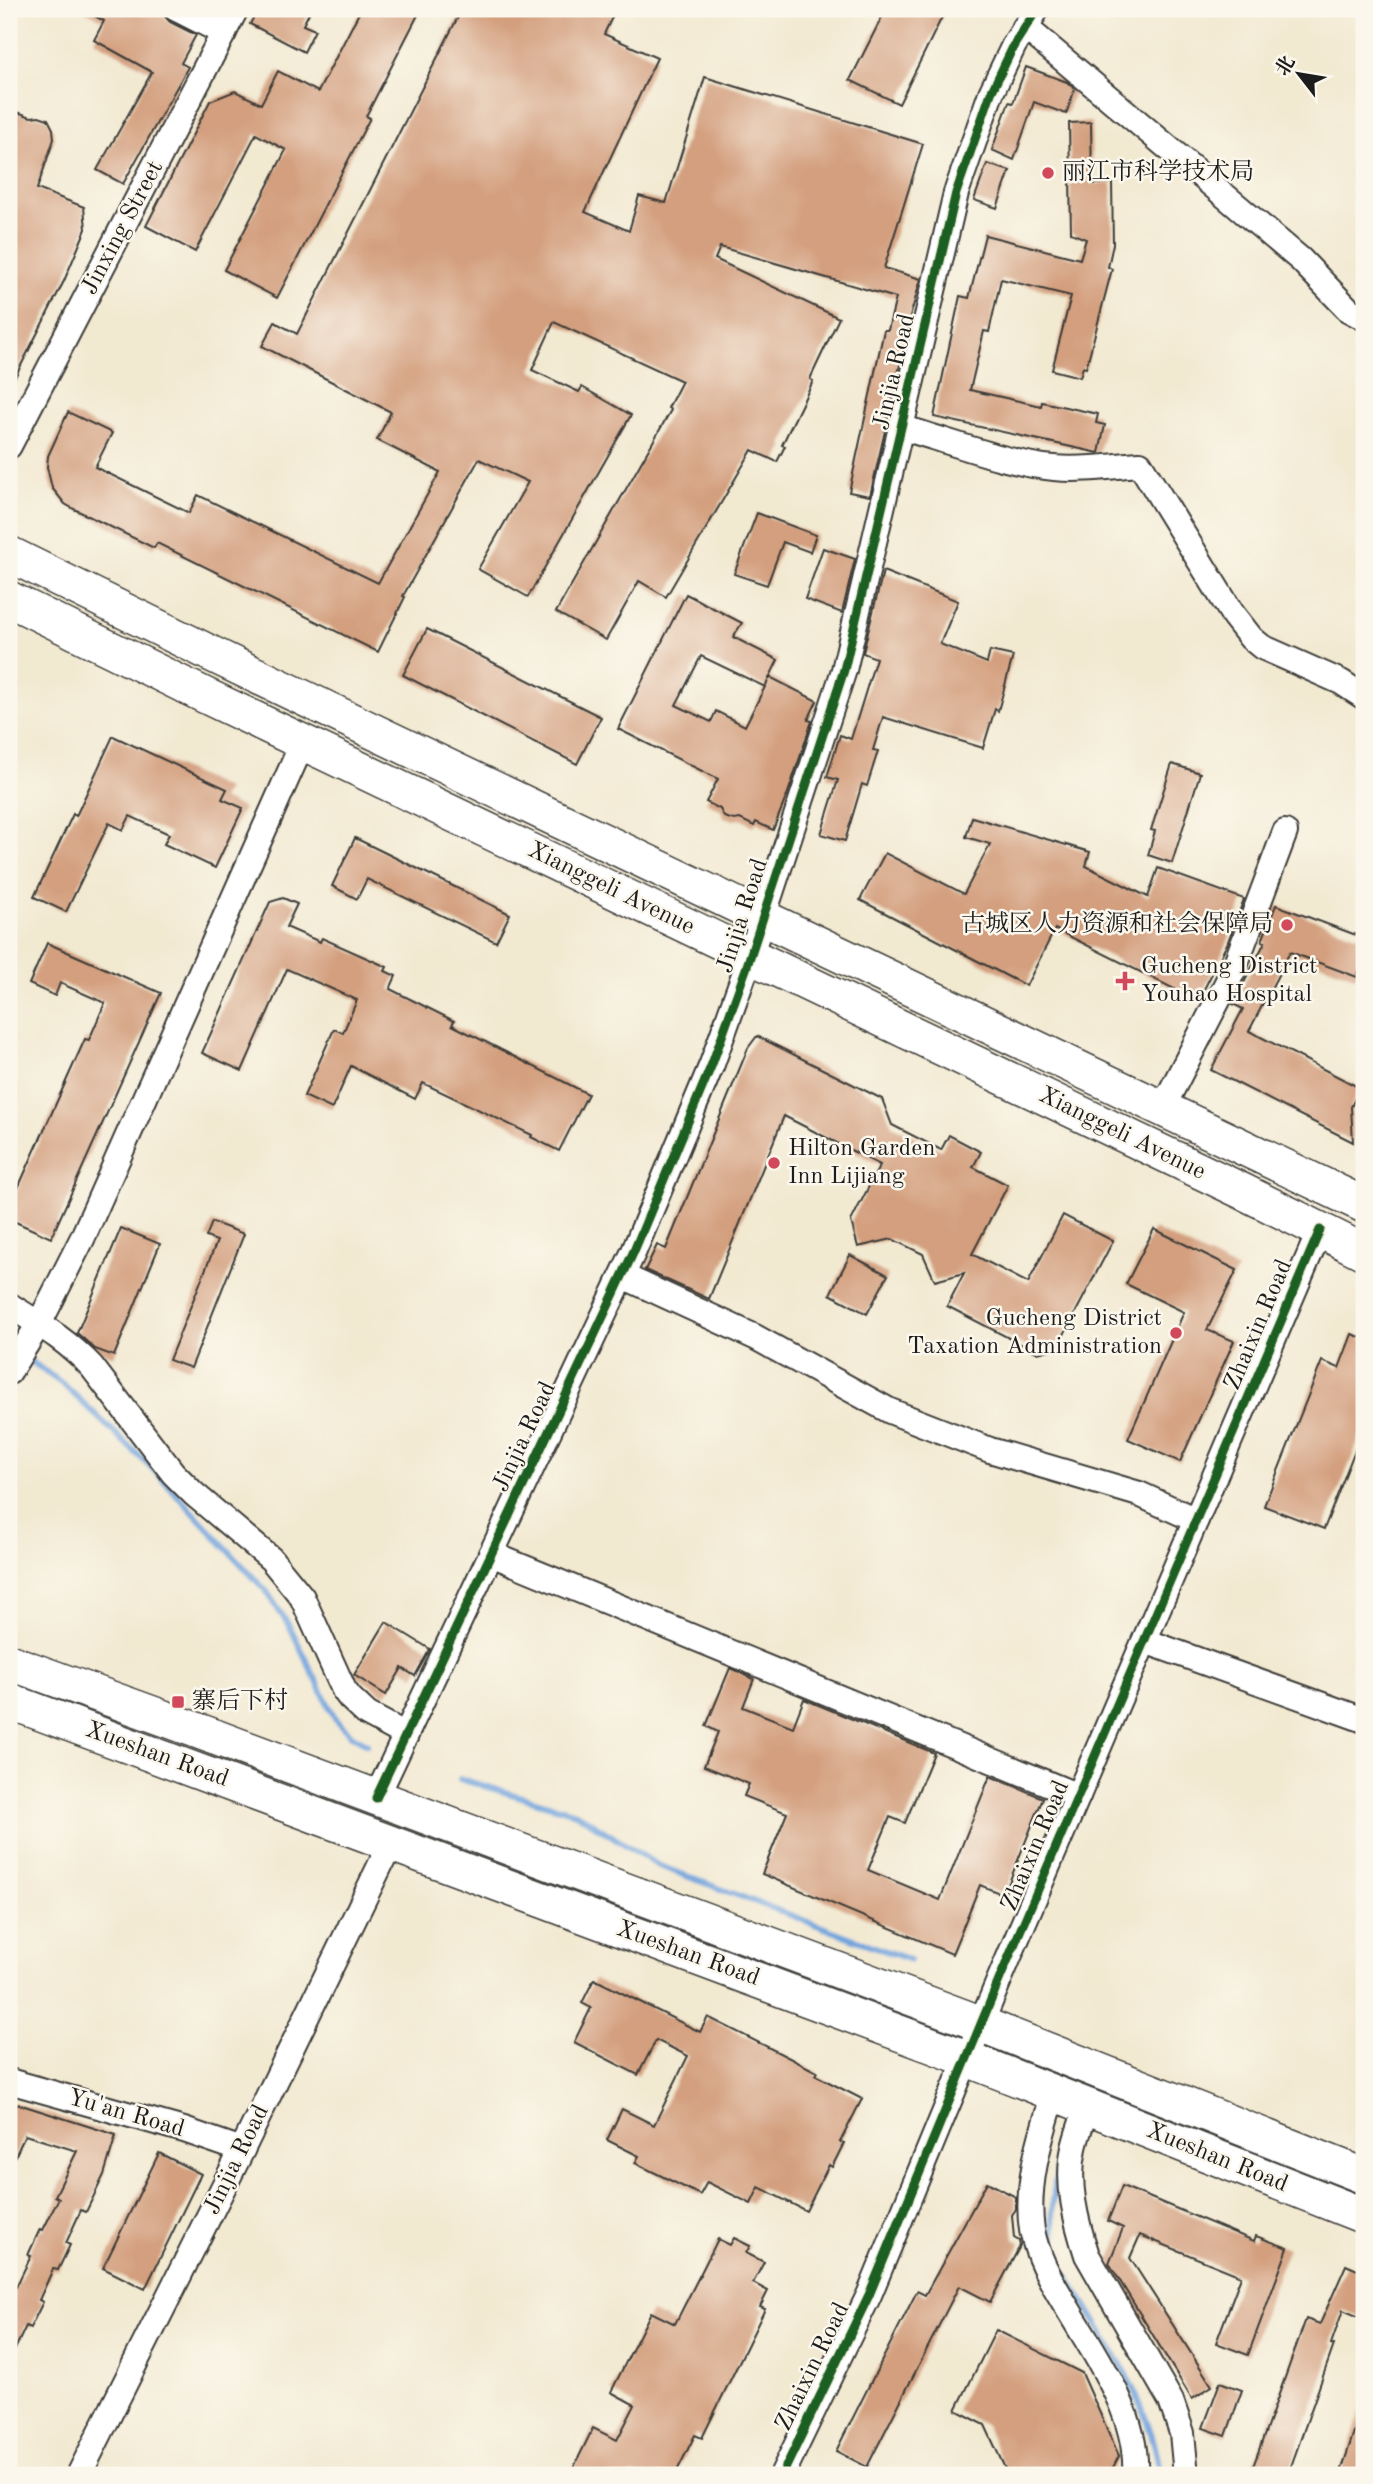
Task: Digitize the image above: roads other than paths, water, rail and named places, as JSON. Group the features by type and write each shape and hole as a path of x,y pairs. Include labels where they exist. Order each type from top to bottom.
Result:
{"main road":[{"name":"Xianggeli Avenue","path":"9,554 222,659 1364,1205"},
{"name":"Xianggeli Avenue","path":"9,598 1364,1252"},
{"name":"Xueshan Road","path":"9,1662 981,2025 1364,2176"},
{"name":"Xueshan Road","path":"9,1701 967,2059 1364,2216"}],"street":[{"path":"177,9 224,33"},
{"name":"Jinxing Street","path":"9,446 236,9"},
{"path":"1031,18 1301,260 1349,310 1364,318"},
{"name":"Jinjia Road","path":"376,1798 623,1276 675,1158 750,956 844,670 903,428 956,193 991,93 1031,18"},
{"path":"903,428 1025,463 1052,468 1140,464 1233,615 1251,638 1262,647 1341,682 1364,697"},
{"path":"9,1372 39,1324 82,1239 303,742"},
{"path":"1162,1109 1233,971 1285,832"},
{"name":"Zhaixin Road","path":"782,2475 869,2295 981,2025 1320,1230"},
{"path":"623,1276 755,1337 890,1411 990,1450 1139,1494 1196,1520"},
{"path":"9,1306 59,1337 92,1367 173,1473 249,1539 302,1597 350,1698 367,1714 406,1735"},
{"path":"491,1554 1079,1796"},
{"path":"1145,1641 1364,1720"},
{"name":"Jinjia Road","path":"79,2475 242,2150 391,1843"},
{"name":"Yu'an Road","path":"9,2081 184,2130 242,2150"},
{"path":"1054,2093 1039,2140 1035,2167 1031,2211 1034,2237 1041,2261 1125,2413 1134,2449 1135,2475"},
{"path":"1087,2106 1073,2149 1074,2207 1079,2231 1087,2255 1171,2401 1182,2433 1186,2475"}],"waterway":[{"path":"25,1357 64,1385 153,1469 267,1592 291,1629 335,1718 351,1735 367,1744"},
{"path":"460,1779 576,1813 657,1865 910,1960"},
{"path":"1061,2151 1055,2181 1053,2223 1062,2267 1136,2395 1156,2449 1160,2475"}],"place":[{"name":"丽江市科学技术局","path":"1048,173"},
{"name":"古城区人力资源和社会保障局","path":"1287,925"},
{"name":"Gucheng District Youhao Hospital","path":"1125,981"},
{"name":"Hilton Garden Inn Lijiang","path":"774,1163"},
{"name":"Gucheng District Taxation Administration","path":"1176,1333"},
{"name":"寨后下村","path":"178,1702"}]}
